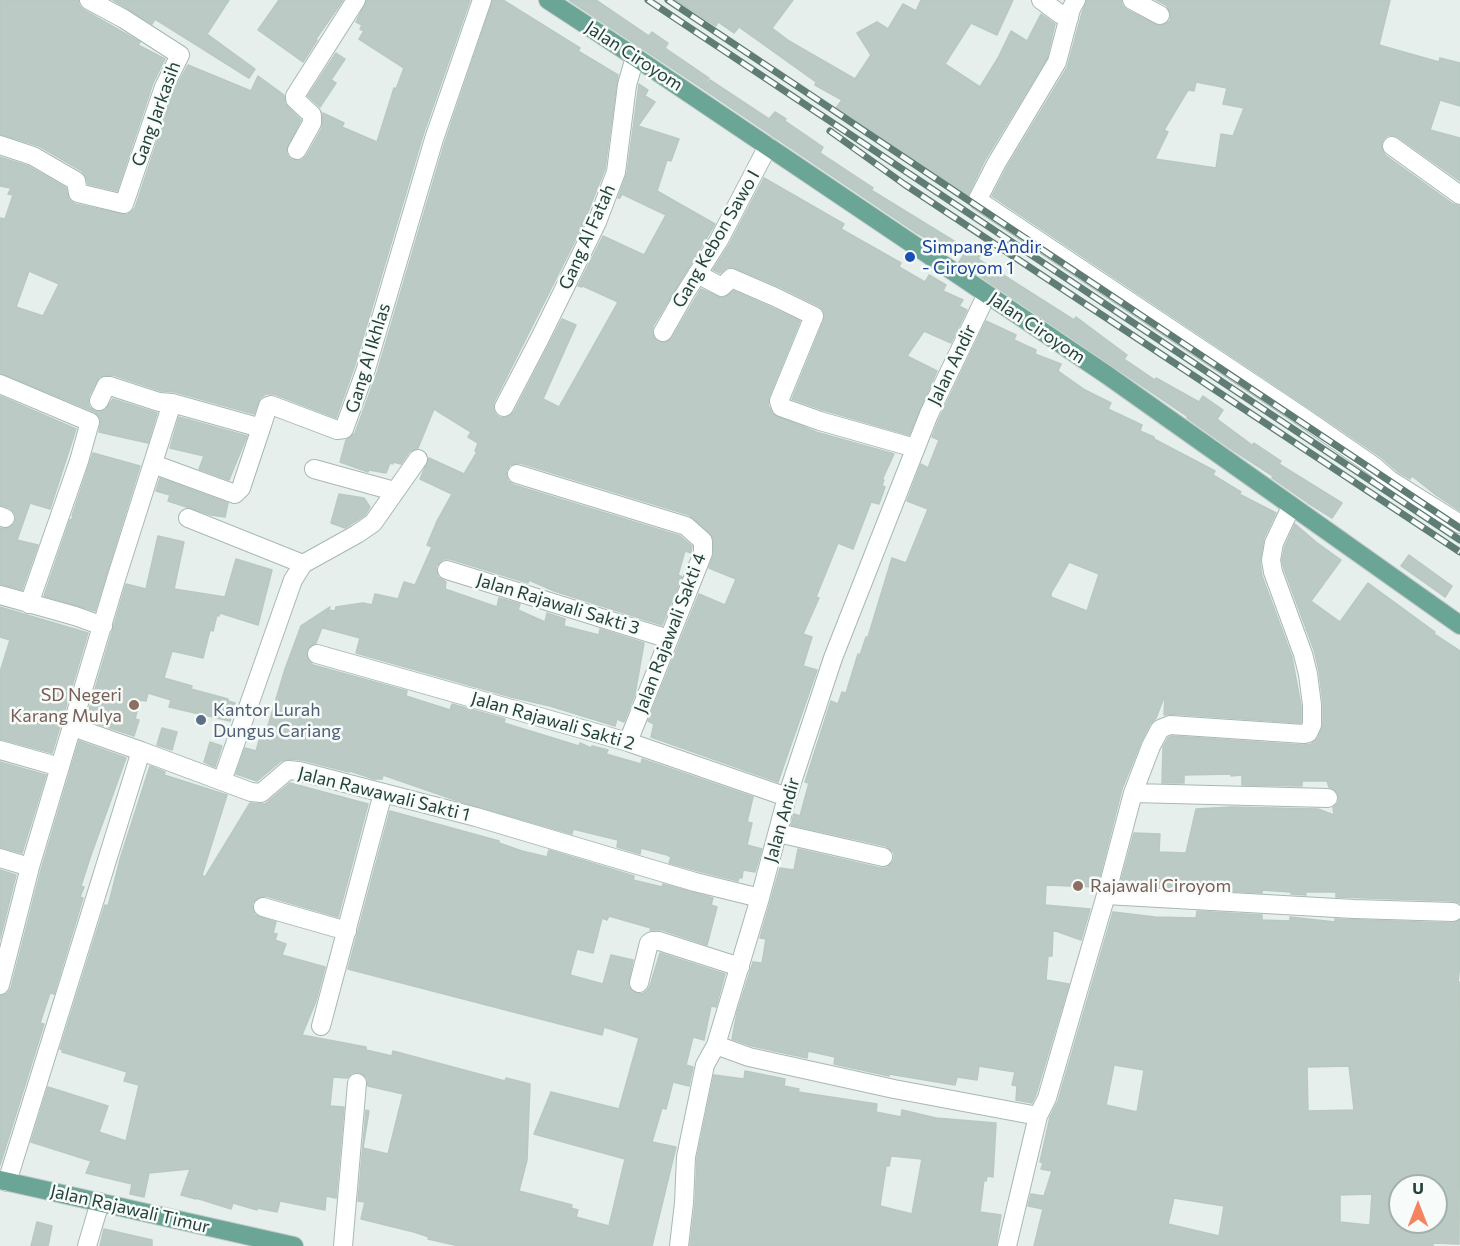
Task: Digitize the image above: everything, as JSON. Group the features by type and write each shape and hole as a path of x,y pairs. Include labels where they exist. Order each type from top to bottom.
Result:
{"main road":[{"name":"Jalan Ciroyom","path":"548,0 1107,375 1460,625"},
{"name":"Jalan Rajawali Timur","path":"4,1181 294,1246"}],"street":[{"name":"Gang Jarkasih","path":"0,145 33,156 76,181 78,193 124,204 164,87 180,55 124,19 89,0"},
{"path":"297,150 312,123 312,116 295,99 295,96 356,0"},
{"name":"Gang Al Ikhlas","path":"261,428 268,406 271,405 337,430 344,429 366,369 434,139 482,0"},
{"path":"1041,0 1069,18"},
{"path":"1076,0 1057,62 996,164 979,201 1300,415 1375,466 1390,480 1460,524"},
{"path":"1132,0 1160,15"},
{"name":"Gang Al Fatah","path":"504,406 597,222 616,172 627,85 636,57"},
{"name":"Gang Kebon Sawo I","path":"663,332 719,240 768,146"},
{"path":"1392,146 1460,195"},
{"path":"697,274 722,288 731,278 814,316 778,401 781,407 820,421 915,448"},
{"name":"Jalan Andir","path":"679,1246 686,1157 705,1065 716,1045 740,967 787,797 833,658 915,448 987,294"},
{"path":"0,384 90,422 80,461 28,604"},
{"path":"99,402 104,389 110,386 146,398 261,428 241,488 235,494 153,464"},
{"path":"0,985 30,867 116,579 172,403"},
{"path":"222,781 293,580 303,564 373,523 418,459"},
{"path":"314,468 394,491"},
{"name":"Jalan Rajawali Sakti 4","path":"517,474 686,526 703,541 703,553 628,742"},
{"path":"1007,1246 1038,1116 1047,1098 1133,793 1160,729 1170,725 1304,734 1310,730 1312,725 1308,674 1273,572 1271,560 1274,543 1291,507"},
{"path":"188,518 303,564"},
{"name":"Jalan Rajawali Sakti 3","path":"447,570 669,639"},
{"path":"0,596 103,626"},
{"name":"Jalan Rajawali Sakti 2","path":"317,654 628,742 787,797"},
{"name":"Jalan Rawawali Sakti 1","path":"73,726 222,781 240,796 261,793 288,770 292,770 476,817 695,882 760,898"},
{"path":"0,750 60,767"},
{"path":"4,1181 141,751"},
{"path":"321,1026 383,793"},
{"path":"1133,793 1328,798"},
{"path":"778,833 883,858"},
{"path":"0,858 30,867"},
{"path":"1106,895 1354,909 1453,912"},
{"path":"263,907 347,931"},
{"path":"639,983 649,943 652,941 740,967"},
{"path":"716,1045 749,1058 894,1089 1038,1116"},
{"path":"343,1246 357,1083"},
{"path":"87,1246 100,1202"}],"building":[{"path":"0,0 78,0 84,10 140,42 138,45 165,59 153,83 117,191 88,184 82,171 39,146 0,134"},
{"path":"113,0 229,0 207,34 255,69 249,78 155,19 152,24"},
{"path":"279,0 343,0 303,62 258,30"},
{"path":"367,0 470,0 423,135 355,365 336,418 274,394 266,394 260,398 254,414 175,392 161,391 113,375 99,377 89,396 90,408 95,411 105,410 113,399 157,413 148,443 99,432 101,420 95,412 0,373 0,218 5,219 13,195 8,194 11,188 0,186 0,157 28,166 66,188 69,200 75,204 127,215 135,208 174,91 188,65 251,91 258,76 284,95 285,104 301,120 286,150 292,160 302,160 307,155 322,128 323,113 344,123 342,127 377,142 394,88 396,89 404,68 359,39 364,31 360,29 362,25 356,22","holes":["29,271 59,284 43,316 16,307"]},
{"path":"493,0 503,0 580,48 578,51 618,75 605,169 582,227 494,402 495,413 505,418 514,412 562,319 576,325 543,399 559,407 618,302 583,286 578,286 603,236 644,255 666,215 622,194 618,198 627,173 639,84 648,90 645,96 655,102 638,126 679,139 671,161 667,160 657,191 715,224 653,326 654,338 664,343 672,338 701,289 723,298 734,291 800,321 769,397 768,405 773,414 816,432 894,454 882,480 884,480 882,485 885,487 879,504 871,502 853,549 838,543 816,597 819,598 803,634 812,637 803,666 817,670 778,782 651,737 654,724 648,721 699,594 725,605 736,579 709,568 714,553 713,537 689,515 520,463 510,465 506,471 508,481 514,485 680,536 692,546 691,553 685,551 678,575 682,577 662,625 554,591 529,580 528,583 450,559 444,559 436,566 438,577 446,582 445,589 497,607 499,598 520,604 518,610 545,622 547,613 565,619 564,626 599,635 600,629 644,643 635,694 624,722 617,719 615,726 356,653 360,638 323,628 328,610 335,611 336,607 363,603 372,605 375,594 398,599 404,582 415,585 432,547 427,545 452,494 420,479 429,458 464,474 477,452 475,451 478,443 468,437 471,432 434,409 418,448 409,452 401,464 390,463 386,473 369,470 368,472 340,462 346,440 355,433 377,373 445,142"},
{"path":"569,0 596,0 649,36 652,32 668,43 665,48 709,78 702,88"},
{"path":"675,0 793,0 772,28 789,41 855,79 871,55 857,33 877,22 888,29 903,4 916,11 921,0 1013,0 997,35 971,23 945,64 980,87 1011,31 1027,41 1041,14 1055,24 1047,58 986,158 967,197 849,120 850,118 836,108 842,100 815,85 816,82 739,27 734,33 718,22 716,26"},
{"path":"1087,0 1121,0 1127,10 1160,26 1170,21 1171,14 1166,5 1156,0 1390,0 1379,45 1439,62 1440,58 1460,63 1460,106 1440,100 1430,130 1460,138 1460,181 1398,137 1387,136 1381,145 1385,155 1453,204 1460,206 1460,511 1412,476 1410,479 1397,471 1382,458 1306,406 992,196 1067,68","holes":["1196,82 1227,88 1223,104 1244,108 1233,136 1221,134 1216,168 1155,159 1168,132 1164,130 1188,90 1194,91"]},
{"path":"336,53 345,59 331,80 336,83 320,107 308,96"},
{"path":"710,80 769,119 775,112 786,119 785,121 823,147 820,153 873,188 871,190 954,241 948,250 915,232 703,89"},
{"path":"764,178 844,224 841,229 901,263 899,267 925,282 929,275 946,285 943,291 963,300 959,306 967,310 951,343 924,331 907,356 937,371 909,435 792,399 824,320 823,310 780,287 735,268 728,267 720,273 713,270 729,245"},
{"path":"969,246 981,254 978,259 1074,320 1076,317 1127,355 1124,359 1155,380 1156,378 1199,402 1203,396 1223,410 1217,419 1252,445 1254,443 1281,461 1279,464 1342,503 1332,518 959,262"},
{"path":"986,321 1016,335 1014,340 1036,350 1035,354 1061,364 1058,371 1085,390 1111,403 1108,409 1142,425 1140,431 1215,471 1213,475 1241,492 1239,494 1276,513 1264,538 1260,562 1262,576 1292,657 1301,706 1301,723 1164,715 1165,695 1156,718 1150,724 1141,742 1122,789 1097,887 1046,885 1045,905 1090,909 1081,940 1053,930 1052,956 1048,956 1046,980 1069,984 1032,1103 1016,1100 1017,1086 1012,1085 1015,1072 979,1066 977,1080 957,1077 955,1085 889,1074 889,1076 834,1064 835,1057 808,1051 807,1058 752,1046 732,1039 737,1013 753,962 762,963 766,939 760,938 780,868 794,870 798,849 880,868 887,868 894,860 894,853 886,846 791,825 794,814 800,816 809,783 805,782 831,701 838,704 842,692 846,693 858,654 860,655 866,637 868,637 892,558 906,563 928,509 907,501 921,464 928,468 939,440 932,437","holes":["1069,562 1099,574 1087,611 1051,597 1051,593"]},
{"path":"0,396 76,429 50,509 30,503 17,540 38,545 22,590 0,584 0,528 11,527 16,517 10,508 0,505"},
{"path":"179,417 247,436 229,480 199,469 204,456 170,448"},
{"path":"93,453 140,466 95,611 44,596 70,520 74,517 72,516"},
{"path":"160,478 228,503 225,517 211,515 168,501 170,495 156,491"},
{"path":"339,494 364,498 370,507 365,515 345,528 331,523"},
{"path":"1295,524 1341,560 1311,601 1340,622 1368,583 1460,651 1460,903 1336,897 1336,892 1305,892 1306,895 1262,890 1262,893 1120,885 1134,833 1160,834 1159,852 1186,853 1196,809 1232,807 1318,809 1334,815 1333,808 1339,798 1334,789 1329,787 1327,781 1302,781 1302,786 1242,785 1242,775 1231,776 1231,774 1184,775 1184,783 1162,783 1163,747 1168,738 1172,736 1303,745 1311,744 1318,738 1323,725 1319,671 1314,650 1282,560 1285,546"},
{"path":"158,536 184,542 174,589 225,597 236,559 272,570 258,625 220,613 219,616 217,615 213,631 210,630 203,658 172,651 164,678 235,703 230,721 169,707 171,700 148,693 146,701 140,700 135,719 139,720 134,736 86,720 126,584 146,589"},
{"path":"1409,555 1452,586 1445,597 1401,566"},
{"path":"0,607 88,633 52,753 0,739 0,672 10,640 0,637"},
{"path":"330,607 316,643 306,652 313,665 407,691 406,696 450,710 452,704 505,719 504,723 579,746 580,743 591,748 592,746 608,750 606,754 641,764 642,759 753,797 747,822 752,823 747,845 762,849 755,872 743,870 742,878 739,877 738,881 698,871 669,863 671,857 667,855 641,848 640,854 617,847 618,840 573,829 572,834 458,801 383,775 382,779 374,779 350,771 289,759 281,761 257,781 236,774 245,748 256,751 261,734 265,736 285,669 301,626"},
{"path":"162,728 177,732 172,750 157,745"},
{"path":"79,741 126,758 81,886 84,887 80,897 83,898 54,994 50,993 40,1023 44,1024 0,1165 0,996 8,993 11,988 41,870"},
{"path":"210,742 222,746 215,767 204,762"},
{"path":"0,762 46,775 22,853 0,847"},
{"path":"150,766 165,772 164,775 227,795 202,875 205,877 250,803 265,804 290,783 368,804 338,917 266,896 256,899 252,904 255,915 276,922 273,933 277,934 275,940 286,944 282,955 325,967 316,1001 302,1035 366,1047 366,1050 392,1056 393,1051 505,1081 506,1078 530,1084 527,1160 519,1191 572,1205 571,1208 578,1210 576,1217 609,1226 625,1159 534,1134 551,1092 619,1109 639,1038 604,1027 602,1035 348,969 390,811 499,841 499,843 522,851 547,857 549,850 634,876 633,880 662,887 663,884 713,898 711,905 717,907 707,945 609,916 607,920 602,918 593,953 577,949 570,975 603,984 611,955 633,960 628,986 632,991 642,994 650,986 660,953 725,974 716,1007 711,1006 704,1040 693,1037 686,1065 693,1067 689,1086 673,1082 666,1109 662,1108 652,1142 676,1147 652,1246 459,1246 361,1219 365,1202 358,1201 366,1110 369,1111 363,1148 388,1154 403,1094 368,1086 367,1078 359,1072 352,1073 347,1078 333,1077 330,1106 344,1107 336,1198 326,1196 325,1210 280,1201 277,1212 257,1208 257,1210 233,1203 231,1209 181,1195 190,1169 149,1173 144,1197 130,1194 132,1184 86,1173 91,1161 31,1142 48,1087 108,1106 99,1132 126,1141 139,1085 124,1081 127,1072 62,1052 63,1050 60,1049 105,905 108,906 121,856"},
{"path":"0,870 16,875 0,939"},
{"path":"1197,911 1262,915 1262,920 1290,921 1290,917 1335,922 1335,919 1453,923 1460,920 1458,982 1460,982 1459,1244 1433,1243 1433,1246 1034,1246 1043,1209 1028,1206 1031,1194 1044,1196 1052,1171 1041,1169 1043,1163 1040,1162 1050,1117 1058,1101 1113,912 1155,917 1196,918","holes":["1114,1065 1144,1070 1137,1112 1106,1105","1349,1066 1354,1110 1308,1111 1307,1067","1372,1194 1370,1224 1340,1222 1340,1195","1174,1198 1224,1206 1219,1236 1168,1224"]},
{"path":"745,1071 785,1079 784,1086 799,1089 798,1092 877,1104 876,1112 901,1117 902,1110 936,1118 996,1123 993,1177 987,1176 986,1181 984,1180 980,1212 1001,1215 996,1246 690,1246 697,1158 714,1075 744,1079","holes":["891,1156 922,1159 912,1214 880,1206 886,1166 889,1166"]},
{"path":"37,1222 52,1226 48,1246 31,1246"},
{"path":"104,1229 152,1240 152,1246 100,1246"}],"railway":[{"path":"648,0 1460,540"},
{"path":"668,0 1460,528"},
{"path":"830,131 904,184 1460,552"}],"place":[{"name":"Simpang Andir - Ciroyom 1","path":"910,257"},
{"name":"SD Negeri Karang Mulya","path":"134,705"},
{"name":"Kantor Lurah Dungus Cariang","path":"201,720"},
{"name":"Rajawali Ciroyom","path":"1078,886"}]}
